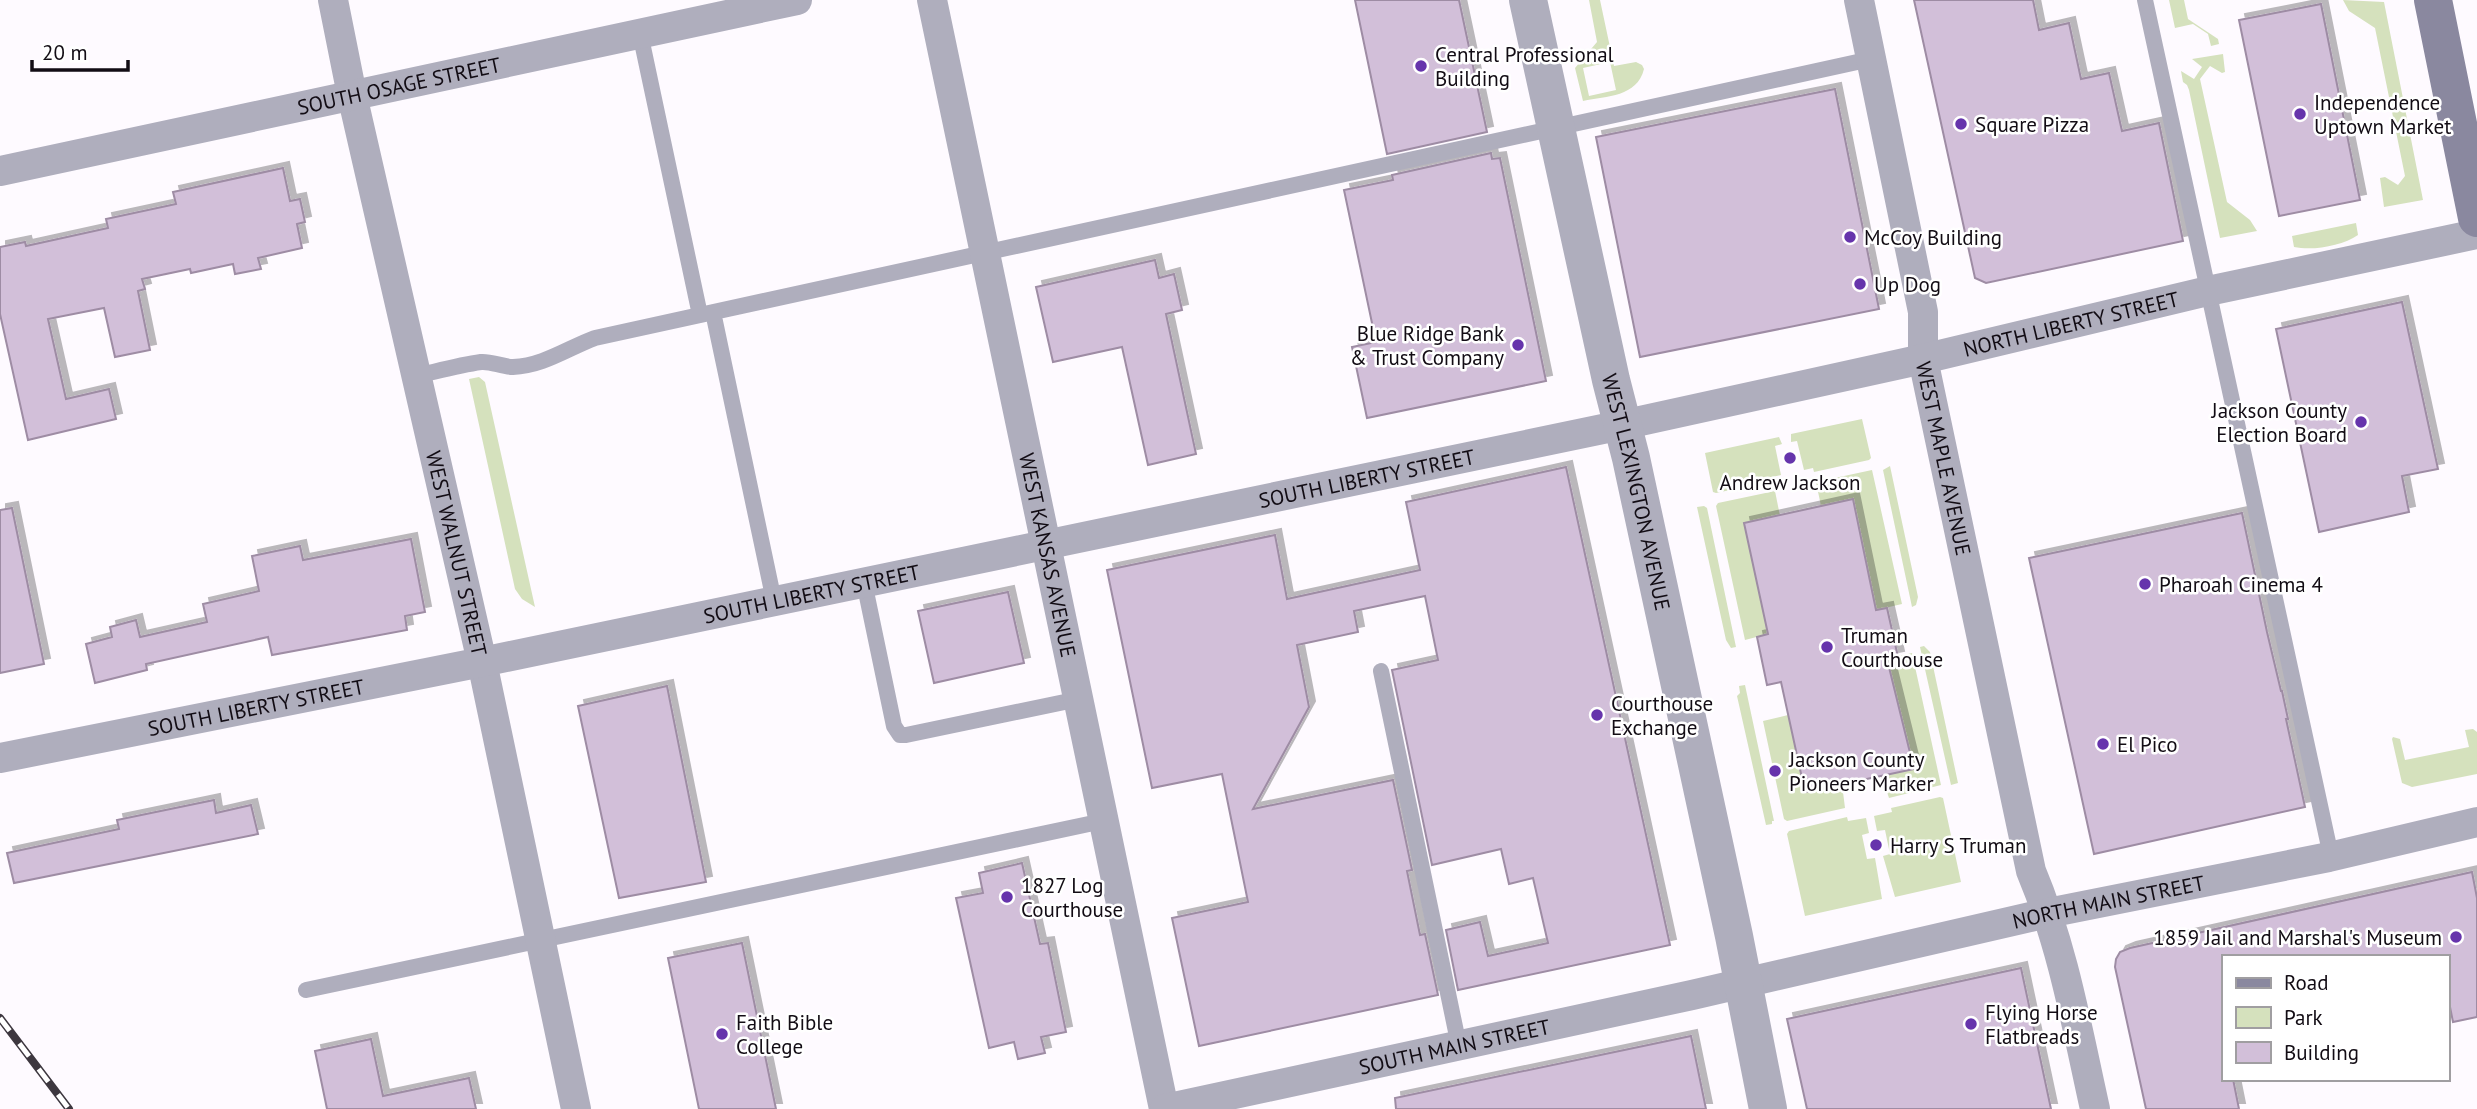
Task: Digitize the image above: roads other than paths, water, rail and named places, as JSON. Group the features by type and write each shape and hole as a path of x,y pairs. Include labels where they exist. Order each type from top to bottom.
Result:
{"main road":[{"path":"2433,0 2477,218"}],"street":[{"name":"WEST WALNUT STREET","path":"333,0 352,95 482,662 576,1109"},
{"name":"SOUTH OSAGE STREET","path":"0,172 797,0"},
{"name":"WEST KANSAS AVENUE","path":"932,0 1165,1109"},
{"name":"WEST LEXINGTON AVENUE","path":"1528,0 1728,909 1768,1109"},
{"name":"WEST MAPLE AVENUE","path":"1859,0 1923,312 1923,359 2031,871 2060,954 2095,1109"},
{"name":"NORTH LIBERTY STREET","path":"1622,425 1923,359 2208,291 2477,234"},
{"name":"SOUTH LIBERTY STREET","path":"0,758 482,662 1622,425"},
{"name":"NORTH MAIN STREET","path":"1742,984 2048,914 2331,856 2477,822"},
{"name":"SOUTH MAIN STREET","path":"1165,1109 1742,984"}],"lane":[{"path":"2145,0 2331,856"},
{"path":"640,33 774,601"},
{"path":"416,376 484,361 513,367 563,354 595,338 1871,59"},
{"path":"864,582 894,726 900,735 1079,699"},
{"path":"1381,671 1459,1046"},
{"path":"306,990 1103,821"}],"railway":[{"path":"0,1018 69,1109"}],"place":[{"name":"Central Professional Building","path":"1421,66"},
{"name":"Independence Uptown Market","path":"2300,114"},
{"name":"Square Pizza","path":"1961,124"},
{"name":"McCoy Building","path":"1850,237"},
{"name":"Up Dog","path":"1860,284"},
{"name":"Blue Ridge Bank & Trust Company","path":"1518,345"},
{"name":"Jackson County Election Board","path":"2361,422"},
{"name":"Andrew Jackson","path":"1790,458"},
{"name":"Pharoah Cinema 4","path":"2145,584"},
{"name":"Truman Courthouse","path":"1827,647"},
{"name":"Courthouse Exchange","path":"1597,715"},
{"name":"El Pico","path":"2103,744"},
{"name":"Jackson County Pioneers Marker","path":"1775,771"},
{"name":"Harry S Truman","path":"1876,845"},
{"name":"1827 Log Courthouse","path":"1007,897"},
{"name":"1859 Jail and Marshal's Museum","path":"2456,937"},
{"name":"Flying Horse Flatbreads","path":"1971,1024"},
{"name":"Faith Bible College","path":"722,1034"}]}
